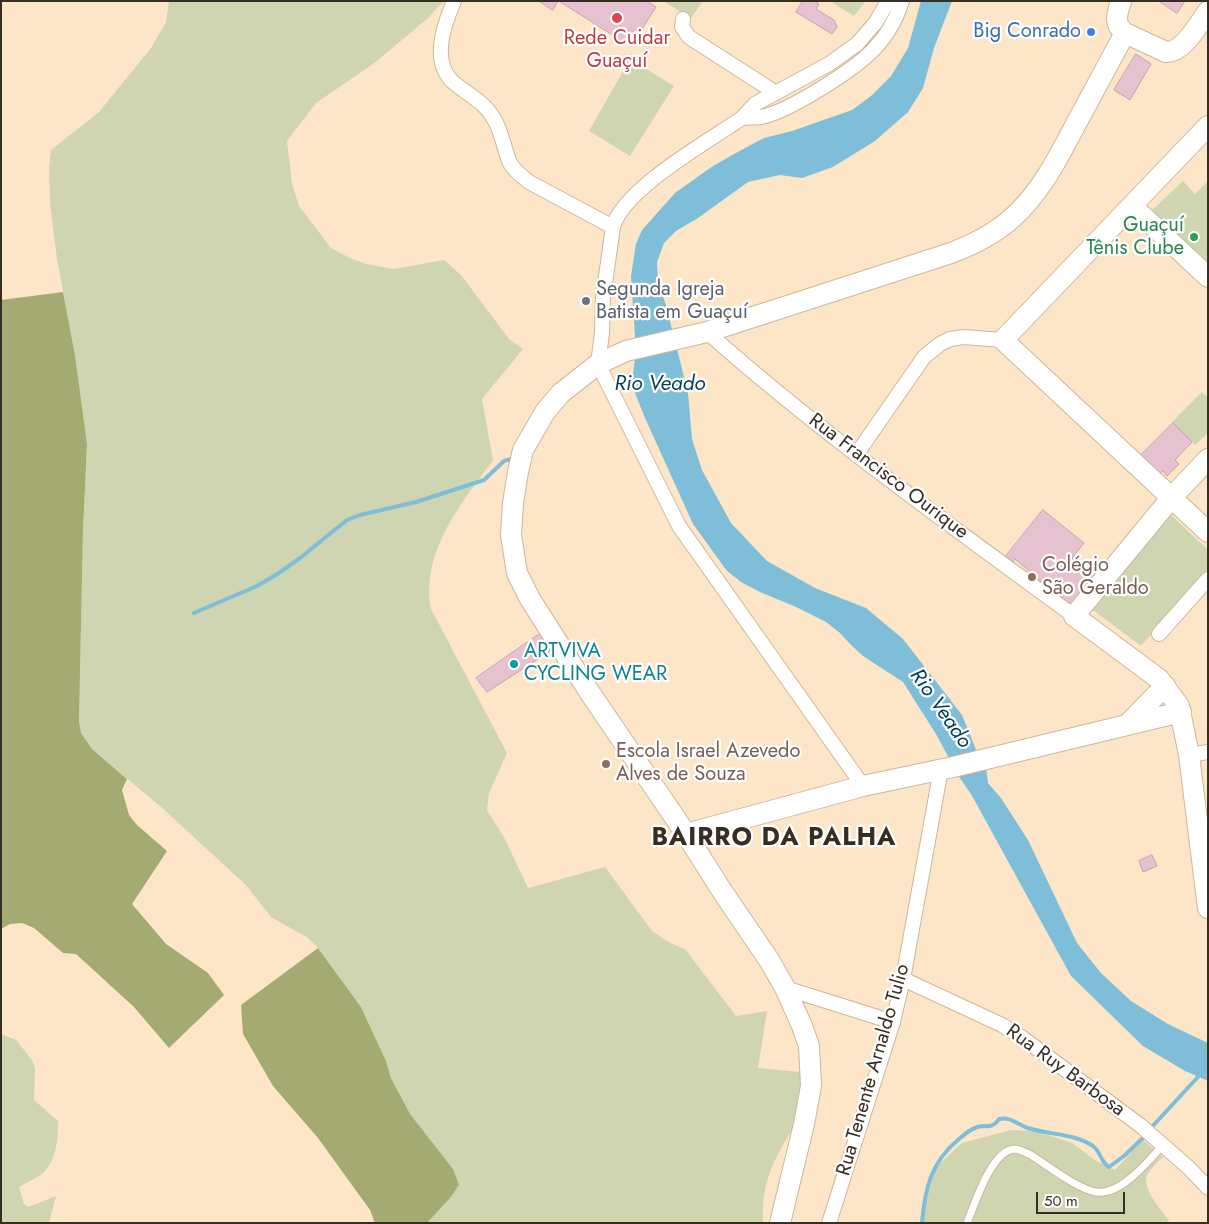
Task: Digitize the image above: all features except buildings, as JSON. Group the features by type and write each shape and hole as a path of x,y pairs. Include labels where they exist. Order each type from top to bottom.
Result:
{"street":[{"path":"454,1 444,24 442,37 441,55 447,75 455,85 480,100 489,110 496,121 511,164 519,173 529,182 613,227"},
{"path":"863,786 679,526 598,364 602,333 603,297 613,227 615,220 628,201 648,182 742,118 755,104 829,64 857,44 876,22 888,1"},
{"path":"742,118 761,117 796,103 852,67 873,50 887,33 897,16 902,1"},
{"path":"1120,1 1116,19 1117,25 1124,33 1166,52 1172,52 1182,45 1208,12"},
{"path":"683,19 682,27 689,38 776,93"},
{"path":"780,1223 804,1124 811,1086 809,1046 802,1026 769,960 552,634 530,599 517,573 511,535 513,503 524,450 545,412 561,393 598,364 626,351 698,334 951,253 991,234 1011,219 1040,186 1058,160 1124,33"},
{"path":"1136,210 1208,126"},
{"path":"1006,343 1136,210 1208,143"},
{"path":"1136,210 1208,277"},
{"name":"Rua Francisco Ourique","path":"698,334 747,367 856,455 1074,616"},
{"path":"856,455 924,357 940,344 950,339 963,337 1006,343 1208,532"},
{"path":"1208,442 1074,616 1153,674 1165,686 1182,712 1199,753 1208,908"},
{"path":"1168,494 1208,459"},
{"path":"1159,634 1208,579"},
{"path":"1128,724 1165,686"},
{"path":"686,834 863,786 1182,712"},
{"name":"Rua Tenente Arnaldo Tulio","path":"829,1223 893,1022 947,768"},
{"name":"Rua Ruy Barbosa","path":"903,979 1002,1025 1020,1036 1141,1126 1190,1168 1208,1188"},
{"path":"784,988 893,1022"}],"lane":[{"path":"967,1223 984,1182 997,1161 1012,1149 1029,1154 1082,1187 1096,1192 1106,1191 1118,1186 1132,1176 1159,1141"}],"green space":[{"path":"169,1 444,1 427,19 373,64 316,103 287,141 292,184 299,206 331,248 366,264 394,269 444,260 461,275 509,339 523,349 482,399 493,460 457,511 446,529 438,548 432,567 429,588 431,609 507,753 489,793 487,810 505,839 528,888 605,867 652,931 670,943 685,949 736,1016 767,1011 758,1068 811,1073 798,1118 768,1177 763,1207 763,1223 427,1223 435,1213 453,1169 410,1115 391,1078 386,1061 361,1007 318,948 308,938 271,917 246,885 161,807 92,749 81,733 79,721 87,444 75,355 57,259 50,204 49,168 51,150 99,112 151,48 166,22"},
{"path":"663,1 703,1 691,18"},
{"path":"830,1 866,1 854,16"},
{"path":"630,59 674,86 630,156 589,131"},
{"name":"Guaçuí Tênis Clube","path":"1183,181 1195,194 1208,181 1208,263 1151,211"},
{"path":"63,292 75,355 87,444 79,721 81,733 92,749 127,779 122,790 129,815 137,825 167,851 132,904 166,944 208,973 224,995 169,1048 134,1007 76,954 63,953 34,928 22,923 10,924 1,929 1,300"},
{"path":"1202,392 1208,398 1208,433 1195,445 1172,422"},
{"path":"1170,514 1208,550 1208,569 1141,646 1089,607"},
{"path":"318,948 361,1007 386,1061 391,1078 410,1114 453,1169 459,1185 427,1223 375,1223 370,1210 318,1138 273,1086 243,1034 241,1005"},
{"path":"1,1034 16,1040 32,1060 35,1068 34,1100 58,1121 56,1147 49,1165 40,1175 19,1187 24,1204 28,1207 56,1196 49,1223 1,1223"},
{"path":"1011,1130 1036,1131 1072,1143 1096,1161 1115,1170 1143,1140 1163,1157 1148,1173 1146,1181 1153,1199 1169,1220 1167,1223 922,1223 924,1207 936,1167 962,1143"}],"water":[{"name":"Rio Veado","path":"921,1 952,1 934,48 923,88 908,112 875,141 833,167 802,178 780,175 748,182 698,218 676,231 664,243 657,262 658,282 666,305 688,393 692,439 702,470 731,523 767,561 815,588 866,608 903,639 962,715 977,752 949,758 903,682 863,656 826,622 760,592 741,582 727,571 693,524 635,393 633,374 636,351 631,276 636,244 642,230 675,193 732,155 764,138 792,131 852,110 871,96 891,76 908,48"},
{"path":"986,767 988,783 1001,798 1028,840 1077,943 1101,973 1131,1001 1168,1024 1208,1043 1208,1081 1185,1071 1143,1046 1071,976 971,794 957,774"}],"waterway":[{"path":"194,613 257,586 279,573 347,520 360,515 416,502 484,480 504,461 511,459"},
{"path":"1150,1129 1208,1066"},
{"path":"922,1223 925,1198 936,1166 949,1148 975,1128 991,1126 1003,1118 1028,1128 1070,1136 1093,1146 1104,1163 1109,1167 1146,1135"}],"place":[{"name":"Rede Cuidar Guaçuí","path":"617,18"},
{"name":"Big Conrado","path":"1091,32"},
{"name":"Guaçuí Tênis Clube","path":"1194,237"},
{"name":"Segunda Igreja Batista em Guaçuí","path":"586,301"},
{"name":"Colégio São Geraldo","path":"1032,577"},
{"name":"ARTVIVA CYCLING WEAR","path":"514,664"},
{"name":"Escola Israel Azevedo Alves de Souza","path":"606,764"}],"district":[{"name":"BAIRRO DA PALHA","path":"774,839"}]}
